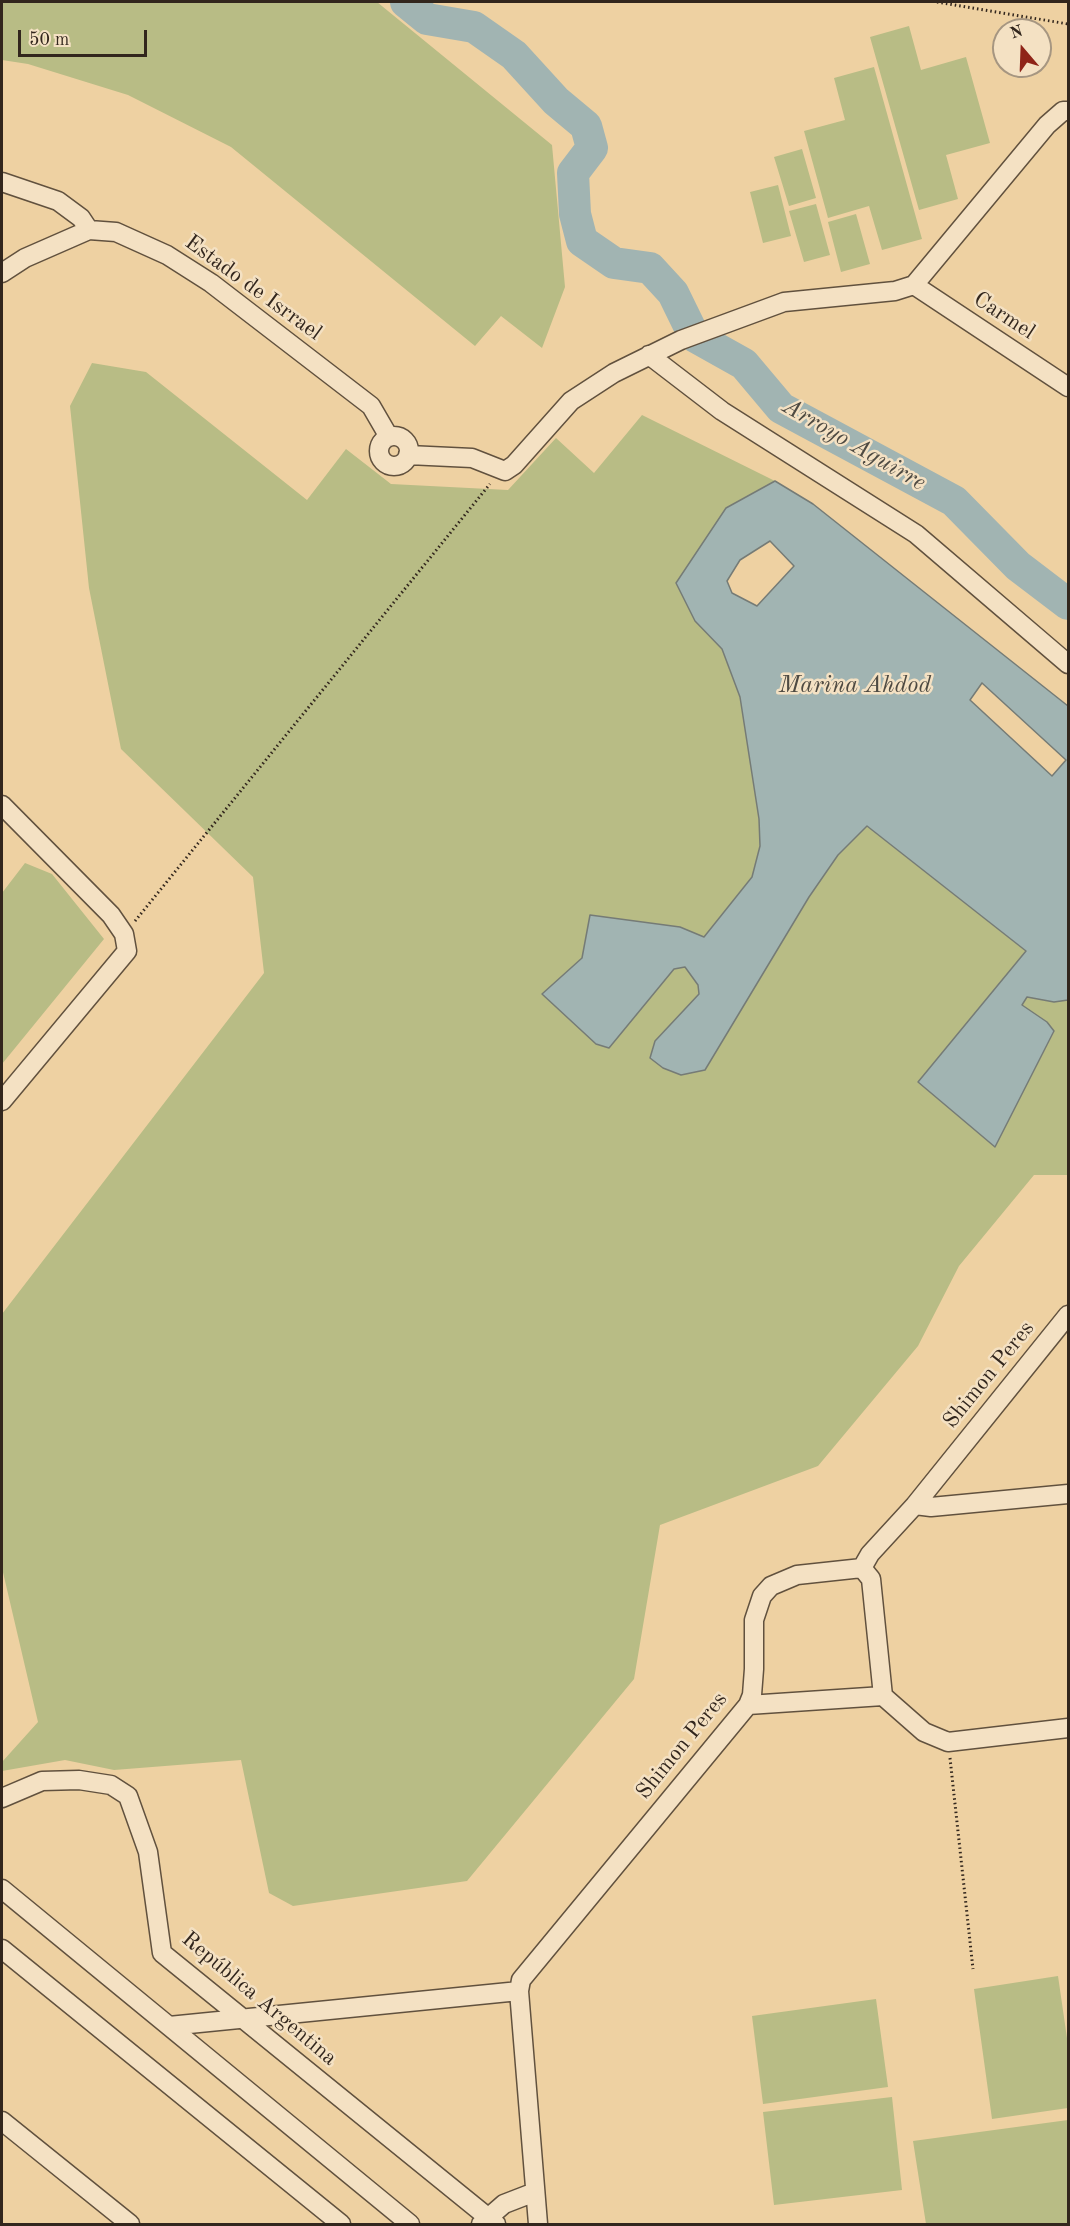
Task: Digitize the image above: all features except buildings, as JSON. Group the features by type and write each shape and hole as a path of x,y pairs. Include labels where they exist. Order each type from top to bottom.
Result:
{"street":[{"path":"408,455 472,458 505,471 514,465 571,401 614,373 681,340 784,302 895,291 914,285 1047,125 1066,111"},
{"path":"2,182 58,201 81,218 89,230 24,258 2,273"},
{"name":"Estado de Isrrael","path":"89,230 116,232 166,255 211,283 371,406 389,437"},
{"name":"Carmel","path":"914,285 1068,387"},
{"path":"649,355 722,411 916,534 1068,664"},
{"path":"389,437 403,439 408,446 408,455 398,465 384,462 380,448 389,437"},
{"path":"2,805 111,915 124,934 127,951 2,1101"},
{"name":"Shimon Peres","path":"519,1991 521,1980 528,1968 748,1706 752,1695 754,1669 754,1620 762,1596 771,1586 797,1575 862,1568 870,1554 915,1505 1068,1315"},
{"path":"915,1505 932,1507 1068,1494"},
{"path":"862,1568 871,1579 883,1696 924,1732 948,1742 1068,1728"},
{"path":"748,1706 883,1696"},
{"name":"República Argentina","path":"2,1798 42,1781 79,1780 111,1785 128,1796 148,1852 162,1953 244,2018 488,2222"},
{"path":"2,1889 410,2224"},
{"path":"2,1948 341,2224"},
{"path":"169,2026 519,1991 538,2224"},
{"path":"2,2121 130,2224"},
{"path":"488,2222 504,2204 534,2192"}],"path":[{"path":"937,2 1068,24"},
{"path":"124,934 446,537 498,474 505,471"},
{"path":"948,1742 973,1969"}],"green space":[{"path":"2,2 377,2 552,145 565,287 542,348 501,316 475,346 231,147 128,95 28,64 2,60"},
{"path":"909,26 921,70 966,57 990,143 946,155 958,199 919,210 870,37"},
{"path":"874,67 922,239 882,250 869,206 828,218 804,131 845,120 834,78"},
{"path":"802,149 816,198 789,206 774,157"},
{"path":"778,185 791,236 763,243 750,192"},
{"path":"816,204 830,255 804,262 789,211"},
{"path":"856,214 870,264 841,272 828,222"},
{"path":"92,363 146,372 307,500 346,449 391,484 508,490 556,438 594,473 642,415 775,481 726,508 695,621 722,649 740,697 759,819 760,846 752,877 704,937 680,927 590,915 582,958 543,994 609,1048 674,969 685,967 699,985 699,994 655,1041 705,1070 809,897 838,855 867,826 1026,951 919,1082 995,1146 1054,1032 1022,1006 1027,997 1054,1002 1068,1000 1068,1175 1034,1175 959,1266 918,1346 818,1466 660,1525 634,1679 467,1881 293,1906 269,1893 241,1760 114,1770 65,1760 2,1771 2,1762 38,1722 2,1568 2,1314 264,973 253,877 121,749 89,588 70,406"},
{"path":"25,863 52,874 104,939 2,1064 2,893"},
{"path":"1058,1976 1068,2045 1068,2108 992,2119 974,1989"},
{"path":"876,1999 888,2087 763,2104 752,2016"},
{"path":"892,2097 902,2190 774,2205 763,2112"},
{"path":"1068,2120 1068,2224 926,2224 913,2141"}],"water":[{"name":"Marina Ahdod","path":"775,481 813,504 1068,706 1068,1000 1054,1002 1027,997 1022,1005 1047,1022 1054,1031 995,1147 918,1082 1026,951 867,826 838,855 809,897 705,1070 681,1075 663,1068 650,1058 655,1041 699,994 698,985 685,967 674,969 609,1048 596,1044 542,994 582,958 590,915 680,927 704,937 752,877 760,846 759,819 740,697 722,649 695,621 676,583 726,508","holes":["770,541 794,566 757,606 732,593 727,581 740,560","982,683 1066,760 1052,776 970,700"]}],"waterway":[{"name":"Arroyo Aguirre","path":"406,2 427,19 474,27 514,55 556,101 586,126 592,148 573,173 575,214 582,241 614,263 650,268 673,293 694,336 744,364 781,408 954,501 1018,566 1068,604"}]}
